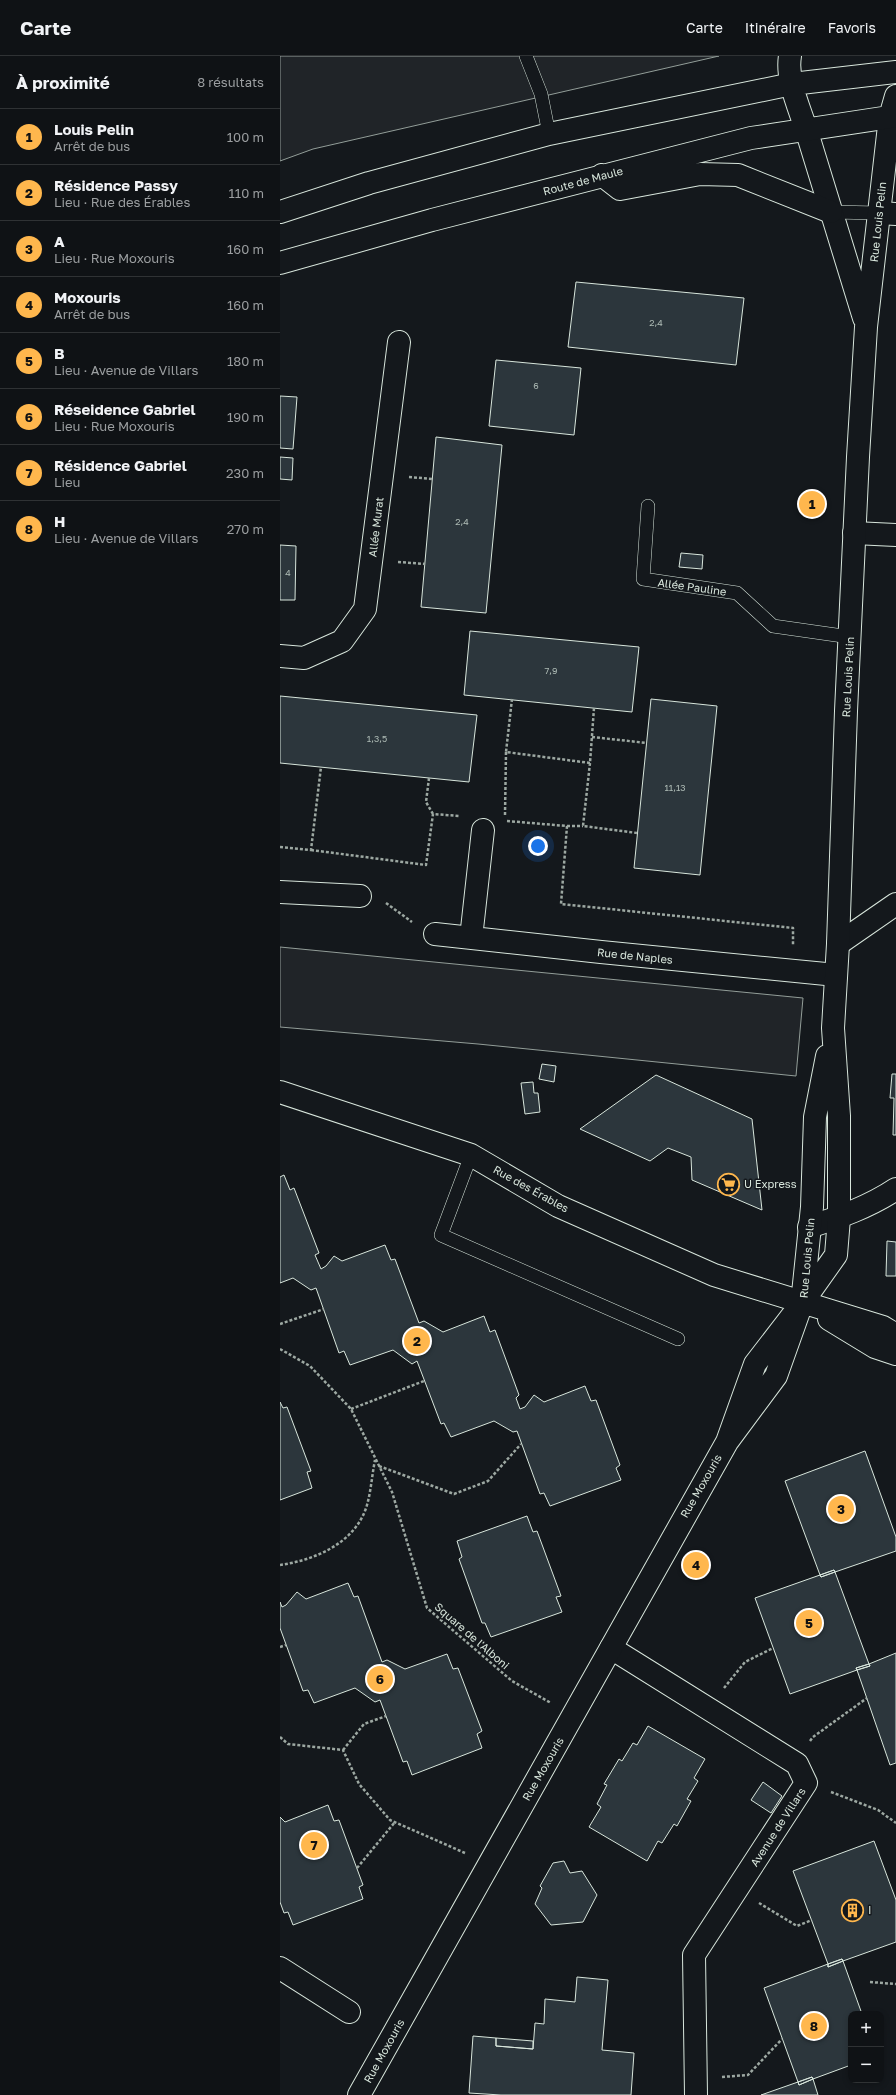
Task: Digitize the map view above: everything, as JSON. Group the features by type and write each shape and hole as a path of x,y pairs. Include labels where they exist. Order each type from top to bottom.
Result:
{"street":[{"name":"Rue Louis Pelin","path":"790,56 789,63 792,84 866,327"},
{"path":"891,56 896,63"},
{"path":"280,212 369,183 549,134 792,84 896,72"},
{"name":"Rue Louis Pelin","path":"802,1303 836,1255 839,1218 839,1116 833,1028 838,944 854,533 866,327 887,214 893,117 896,96"},
{"name":"Route de Maule","path":"280,263 314,252 602,175 750,138 893,117"},
{"path":"602,175 620,189 700,174 738,175 831,212"},
{"path":"280,272 314,252"},
{"name":"Allée Murat","path":"280,656 304,658 342,641 365,609 399,342"},
{"path":"854,533 896,535"},
{"path":"472,938 483,830"},
{"path":"280,892 360,896"},
{"path":"838,944 896,904"},
{"name":"Rue de Naples","path":"435,934 836,975"},
{"name":"Rue Louis Pelin","path":"802,1303 810,1227 815,1117 833,1028"},
{"name":"Rue des Érables","path":"280,1092 471,1155 558,1206 714,1275 802,1303"},
{"path":"810,1227 839,1218 876,1202 896,1189"},
{"path":"802,1303 883,1327 896,1335"},
{"path":"802,1303 875,1347 896,1354"},
{"name":"Rue Moxouris","path":"359,2095 488,1863 574,1715 726,1442 754,1364 802,1303"},
{"path":"611,1648 708,1709 802,1774"},
{"name":"Avenue de Villars","path":"696,2087 694,1955 737,1890 802,1774"},
{"path":"280,1968 349,2012"}],"lane":[{"path":"526,56 541,94 549,134"},
{"path":"831,212 887,214"},
{"name":"Allée Pauline","path":"648,506 643,579 737,593 773,626 850,637"},
{"path":"471,1155 441,1235 678,1339"}],"path":[{"path":"512,699 506,752 505,821 583,826 637,833"},
{"path":"583,826 594,708"},
{"path":"592,737 646,743"},
{"path":"506,752 590,763"},
{"path":"311,850 321,767"},
{"path":"280,847 426,865 433,814 426,802 428,778"},
{"path":"433,814 465,817"},
{"path":"567,826 560,904 793,928 794,970"},
{"path":"360,896 386,903 410,921 435,934"},
{"path":"280,1324 324,1309"},
{"name":"Square de l'Alboni","path":"280,1349 310,1366 350,1409 392,1492 428,1608 512,1681 574,1715"},
{"path":"350,1409 424,1381"},
{"path":"379,1466 454,1494 488,1481 522,1444"},
{"path":"280,1565 303,1562 331,1549 354,1530 366,1507 375,1459"},
{"path":"280,1647 286,1645"},
{"path":"708,1709 744,1662 773,1648"},
{"path":"866,1698 813,1737 802,1774 878,1810 896,1823"},
{"path":"343,1750 364,1724 386,1716"},
{"path":"280,1737 288,1744 343,1750"},
{"path":"343,1750 359,1784 390,1820 488,1863"},
{"path":"357,1868 395,1822"},
{"path":"737,1890 797,1926 812,1920"},
{"path":"870,1982 896,1984"},
{"path":"696,2087 748,2075 782,2039"}],"shaded area":[{"path":"280,56 719,56 313,149 280,161"},
{"path":"280,947 803,998 796,1076 478,1044 280,1027"}],"building":[{"path":"576,282 744,298 736,365 568,347"},
{"path":"496,360 581,368 574,435 489,426"},
{"path":"280,396 297,397 293,449 280,448"},
{"path":"436,437 502,445 486,613 421,607"},
{"path":"280,457 293,458 292,480 280,479"},
{"path":"280,545 296,546 295,600 280,600"},
{"path":"681,553 703,555 702,569 679,567"},
{"path":"470,631 639,647 632,712 464,695"},
{"path":"280,696 477,715 469,782 280,763"},
{"path":"651,699 717,706 700,875 634,868"},
{"path":"542,1064 556,1066 554,1082 539,1079"},
{"path":"892,1074 896,1074 896,1135 893,1135 894,1098 890,1098"},
{"path":"656,1075 752,1119 762,1210 692,1180 691,1157 668,1148 650,1161 580,1129"},
{"path":"533,1082 534,1093 538,1093 540,1112 525,1114 521,1083"},
{"path":"284,1175 290,1190 294,1188 319,1253 315,1255 321,1269 326,1266 334,1256 342,1261 385,1245 391,1260 395,1259 419,1323 424,1321 443,1332 484,1316 490,1332 495,1330 519,1395 516,1398 520,1409 525,1407 534,1395 544,1402 585,1386 591,1401 596,1400 620,1465 616,1468 621,1480 550,1506 544,1493 540,1494 517,1431 513,1432 494,1421 451,1437 444,1423 441,1424 417,1361 412,1364 393,1350 350,1365 344,1351 339,1353 316,1288 311,1290 293,1278 280,1283 280,1177"},
{"path":"887,1241 896,1242 896,1276 886,1276"},
{"path":"280,1402 283,1408 287,1407 311,1471 307,1472 312,1488 280,1500"},
{"path":"865,1451 896,1537 896,1551 835,1572 834,1570 820,1575 785,1481"},
{"path":"527,1516 533,1532 537,1531 561,1596 556,1597 562,1612 491,1637 485,1623 482,1623 459,1559 462,1557 457,1541"},
{"path":"834,1570 835,1572 821,1577 820,1575"},
{"path":"835,1572 869,1664 856,1668 857,1670 790,1694 755,1598 820,1575 821,1577"},
{"path":"348,1583 354,1597 358,1596 382,1662 387,1660 405,1669 447,1654 453,1669 458,1668 482,1731 477,1734 482,1748 412,1775 407,1761 403,1762 380,1700 375,1702 355,1688 314,1703 308,1690 303,1691 280,1628 280,1602 282,1607 286,1605 297,1592 306,1599"},
{"path":"896,1653 896,1763 890,1765 857,1670 870,1666 869,1664"},
{"path":"869,1664 870,1666 857,1670 856,1668"},
{"path":"648,1726 705,1759 694,1778 698,1781 687,1799 691,1801 677,1826 674,1824 662,1843 658,1841 647,1861 589,1827 601,1807 597,1804 607,1785 604,1784 619,1759 622,1761 633,1743 637,1745"},
{"path":"763,1782 782,1796 771,1813 751,1800"},
{"path":"328,1805 334,1821 339,1820 363,1885 359,1887 363,1899 293,1925 288,1912 284,1913 280,1902 280,1817 285,1822"},
{"name":"I","path":"874,1841 896,1900 896,1942 843,1961 842,1959 828,1964 793,1871"},
{"path":"564,1861 570,1873 582,1871 597,1895 583,1922 551,1925 535,1904 542,1888 540,1886 553,1863"},
{"path":"842,1959 843,1961 828,1967 828,1964"},
{"path":"843,1961 861,2011 848,2011 848,2066 813,2079 812,2077 798,2082 764,1988 828,1964 828,1967"},
{"path":"577,1977 608,1980 602,2050 634,2053 631,2095 501,2095 469,2093 473,2036 496,2038 496,2046 533,2049 535,2023 544,2024 545,1999 575,2002"},
{"path":"496,2038 533,2041 533,2049 496,2046"},
{"path":"812,2077 813,2079 799,2085 798,2082"},
{"path":"813,2079 818,2095 761,2095 798,2082 799,2085"}],"place":[{"name":"Louis Pelin","path":"812,504"},
{"name":"U Express","path":"729,1184"},
{"name":"Résidence Passy","path":"417,1341"},
{"name":"A","path":"841,1509"},
{"name":"Moxouris","path":"696,1565"},
{"name":"B","path":"809,1623"},
{"name":"Réseidence Gabriel","path":"380,1679"},
{"name":"Résidence Gabriel","path":"314,1845"},
{"name":"I","path":"852,1910"},
{"name":"H","path":"814,2026"}]}
